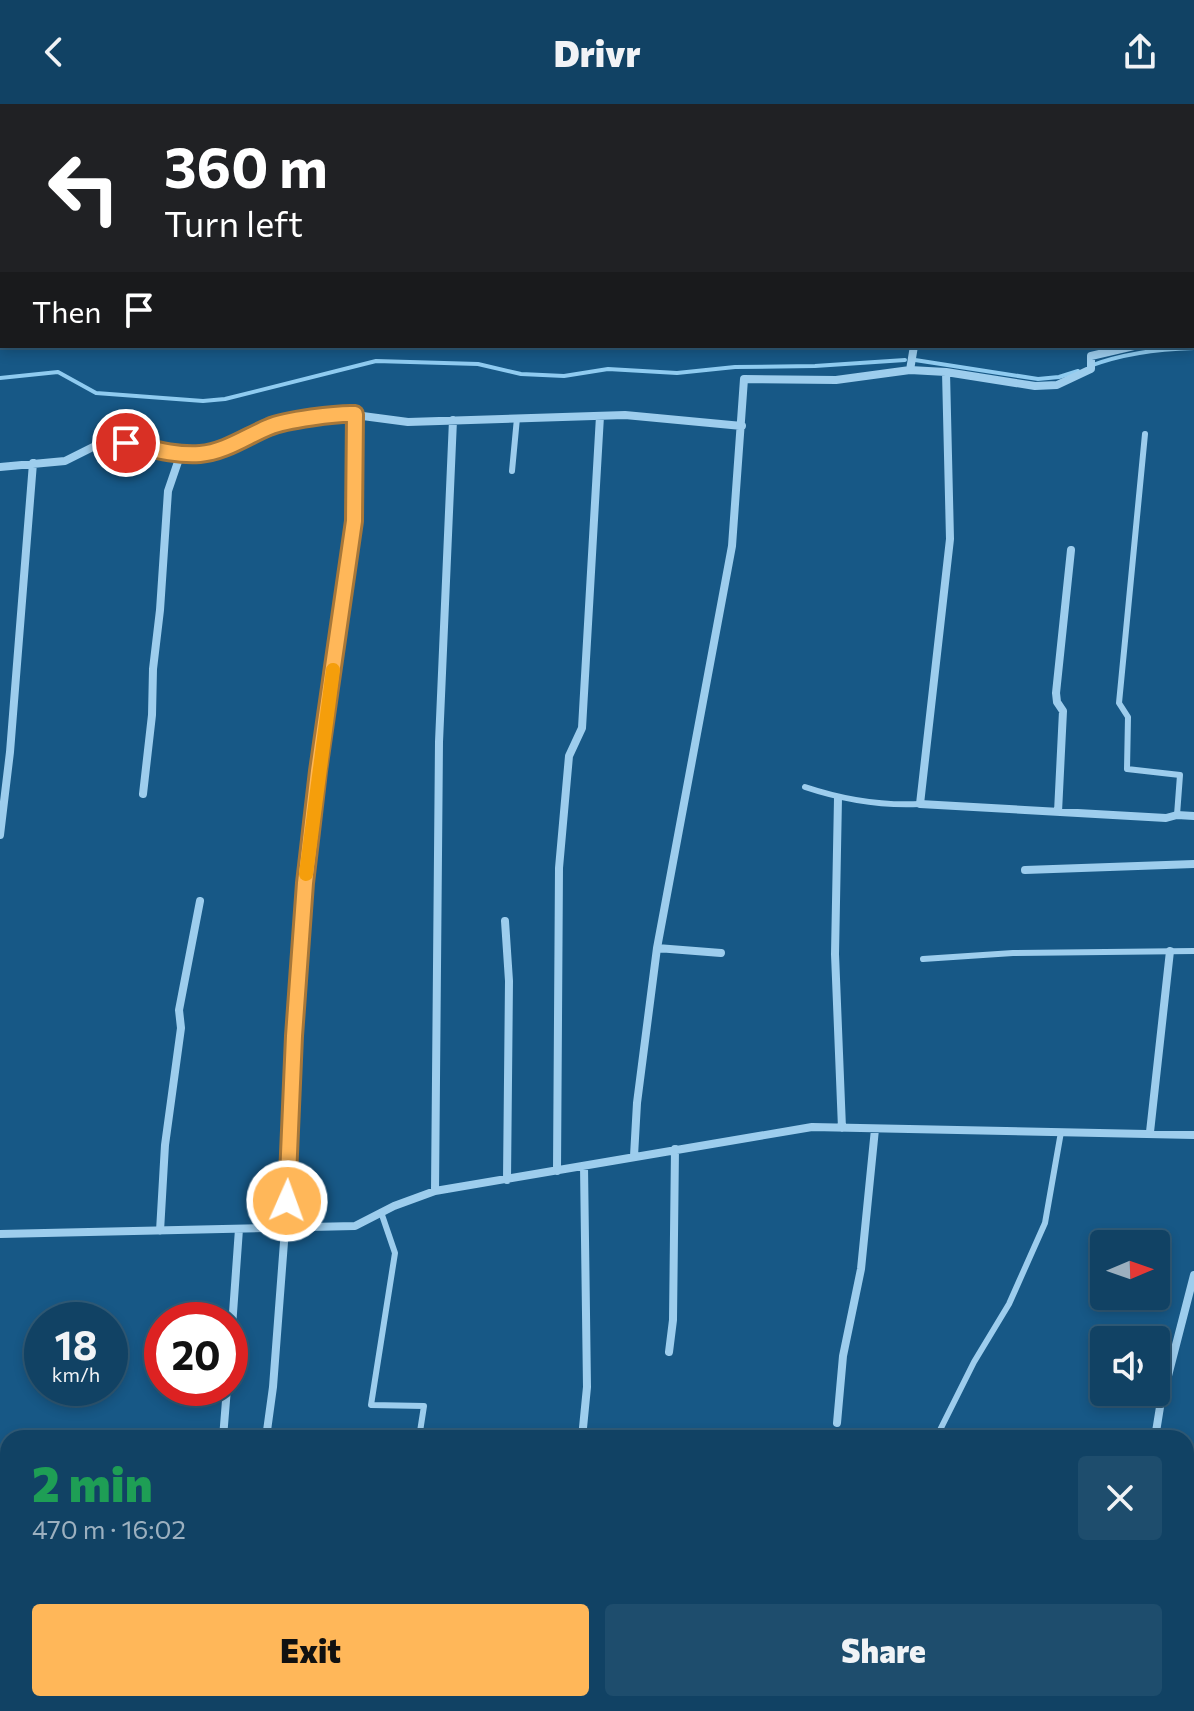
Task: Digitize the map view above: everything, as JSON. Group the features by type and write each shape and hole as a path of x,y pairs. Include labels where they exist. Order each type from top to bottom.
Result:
{"street":[{"path":"910,370 914,348"},
{"path":"634,1156 637,1103 657,948 732,546 744,379 836,380 910,370 946,372 1035,386 1057,385 1091,369 1089,348"},
{"path":"1091,356 1125,348"},
{"path":"946,372 950,539 920,804 1166,818 1194,816"},
{"path":"0,467 65,461 95,446 126,443 200,454 225,448 273,425 340,413 408,422 639,416 742,426"},
{"path":"305,883 354,521 355,414"},
{"path":"557,1171 559,868 569,756 582,728 600,416"},
{"path":"435,1191 439,742 453,420"},
{"path":"143,794 152,715 168,491 181,453"},
{"path":"0,835 10,752 33,463"},
{"path":"1058,812 1063,711 1056,693 1071,550"},
{"path":"838,798 835,954 842,1128"},
{"path":"1025,870 1194,864"},
{"path":"160,1231 165,1145 181,1028 179,1010 200,901"},
{"path":"505,921 509,981 507,1180"},
{"path":"657,948 721,953"},
{"path":"1150,1132 1170,951"},
{"path":"0,1234 355,1226 381,1212 435,1191 812,1127 1194,1135"},
{"path":"837,1423 843,1356 861,1269 875,1129"},
{"path":"669,1352 673,1320 675,1149"},
{"path":"583,1430 587,1387 584,1166"},
{"path":"234,1302 239,1229"},
{"path":"267,1430 285,1229"},
{"path":"1156,1430 1194,1275"},
{"path":"224,1430 226,1406"}],"lane":[{"path":"512,471 517,418"},
{"path":"1145,434 1119,703 1128,717 1127,769 1180,775 1177,815"},
{"path":"805,787 838,798 887,806 920,804"},
{"path":"285,1229 305,883"},
{"path":"923,959 1013,953 1194,951"},
{"path":"940,1430 974,1362 1009,1304 1045,1223 1061,1132"},
{"path":"381,1212 395,1253 371,1405 424,1406 420,1430"}],"waterway":[{"path":"1090,366 1141,352 1194,348"},
{"path":"0,378 58,372 96,393 203,401 225,399 376,361 478,364 521,374 564,376 608,369 677,373 735,367 905,360"},
{"path":"915,360 1038,379 1078,371"}],"slow traffic":[{"path":"306,874 333,670"}],"route":[{"path":"126,443 164,452 200,454 225,448 273,425 340,413 355,414 354,521 305,883 287,1201"}]}
